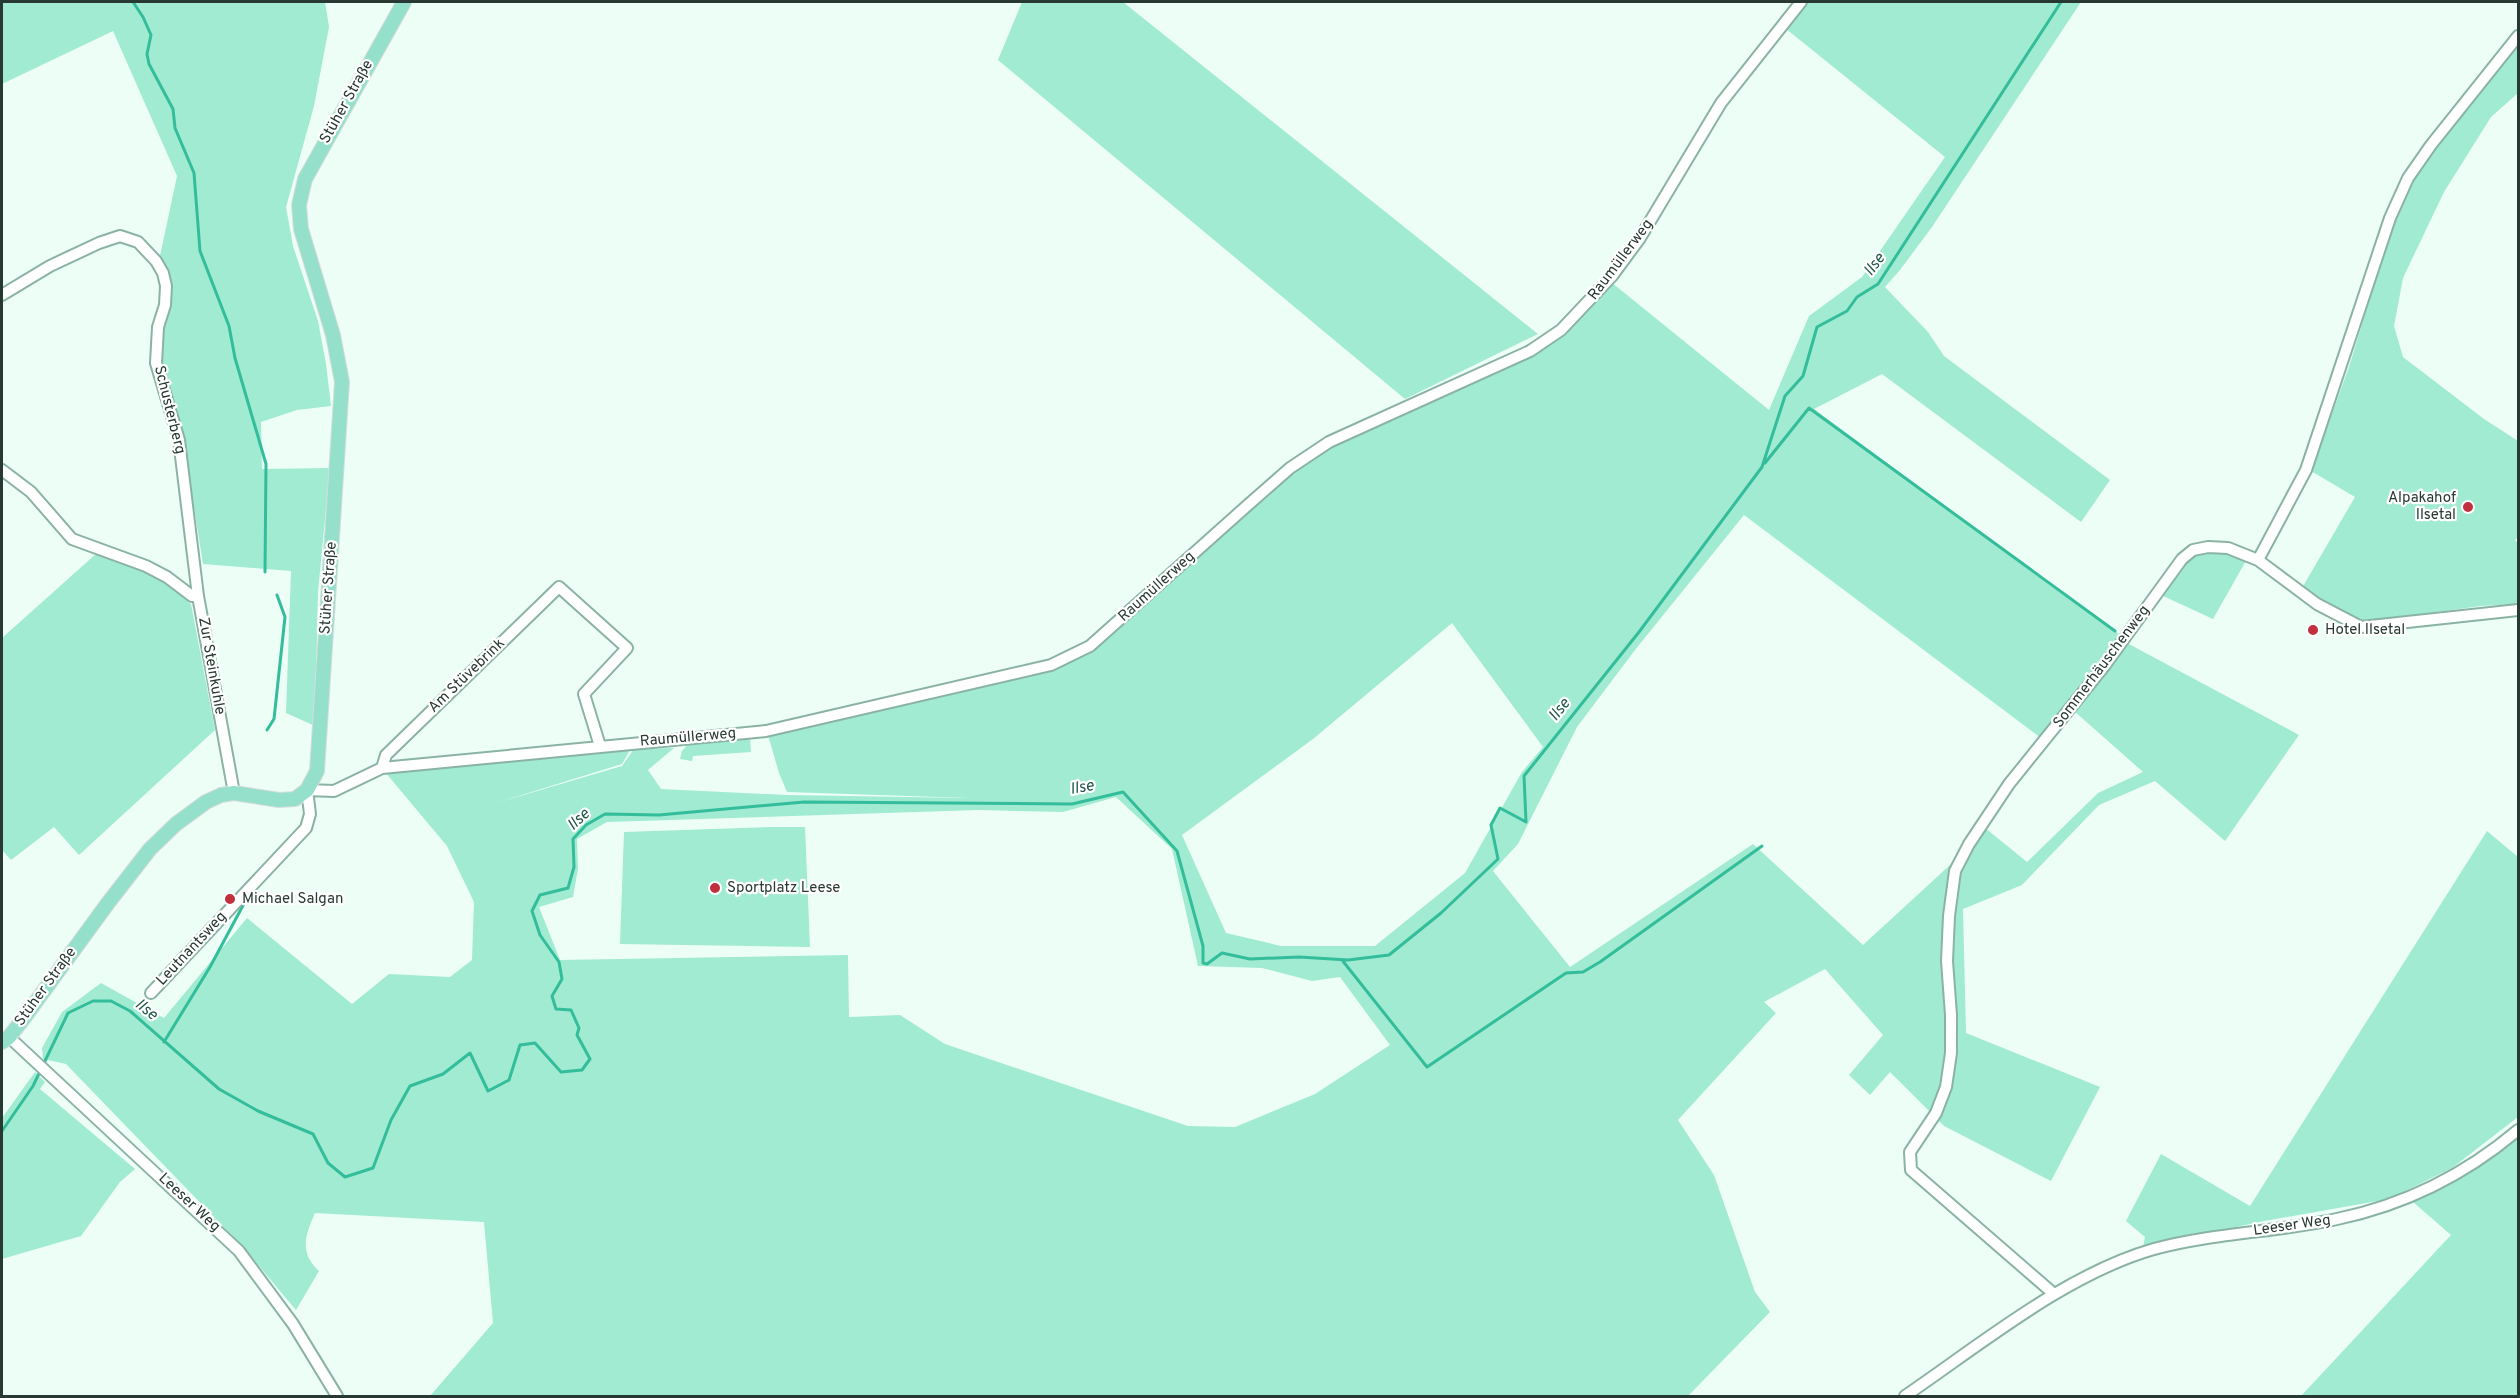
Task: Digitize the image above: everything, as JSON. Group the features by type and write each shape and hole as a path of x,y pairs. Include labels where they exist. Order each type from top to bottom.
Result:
{"main road":[{"name":"Stüher Straße","path":"5,1040 150,849 175,825 198,807 221,795 234,793 279,800 295,799 307,790 317,771 342,382 333,335 301,229 299,205 305,179 404,2"}],"street":[{"name":"Raumüllerweg","path":"307,790 334,791 382,768 766,731 1051,665 1090,646 1290,468 1329,442 1530,351 1561,330 1612,276 1640,238 1721,103 1801,2"},
{"path":"2258,560 2306,470 2390,218 2408,178 2431,145 2518,36"},
{"name":"Schusterberg","path":"2,296 50,266 120,236 138,242 156,261 166,286 165,305 158,327 156,363 179,440 198,596"},
{"name":"Zur Steinkuhle","path":"2,470 31,492 72,539 146,566 167,577 192,596 198,596 234,793"},
{"name":"Sommerhäuschenweg","path":"2054,1294 1911,1170 1910,1152 1936,1113 1946,1087 1951,1053 1952,1015 1947,962 1948,916 1955,871 1969,844 2009,784 2091,684 2182,559 2193,550 2208,547 2228,548 2258,560 2317,604 2361,627 2518,610"},
{"name":"Am Stüvebrink","path":"382,768 386,755 559,587 627,648 584,694 600,746"},
{"name":"Leutnantsweg","path":"150,993 306,828 310,814 307,790"},
{"name":"Leeser Weg","path":"5,1040 30,1056 55,1078 239,1251 293,1324 337,1396"},
{"name":"Leeser Weg","path":"1905,1396 2054,1294 2105,1268 2154,1249 2336,1220 2381,1208 2422,1192 2453,1176 2518,1130"}],"green space":[{"path":"2,2 325,2 329,27 314,106 286,207 293,246 318,321 331,406 297,410 261,422 262,469 330,468 318,592 315,726 286,713 291,571 203,564 183,438 162,367 159,348 167,271 160,256 177,176 113,31 2,84"},
{"path":"1022,2 1123,2 1538,334 1405,399 998,60"},
{"path":"1806,2 2081,2 1932,227 1885,287 1928,332 1944,356 2110,480 2081,522 1882,374 1814,409 2123,637 2041,738 1744,515 1635,650 1577,727 1518,844 1493,871 1570,967 1753,844 1863,945 1950,865 1984,827 2027,862 2098,793 2143,772 2074,711 2125,642 2299,735 2225,841 2155,781 2099,805 2022,885 1963,909 1966,1033 2100,1087 2051,1181 1944,1126 1890,1072 1870,1095 1849,1075 1883,1035 1825,969 1764,1002 1776,1013 1678,1120 1714,1175 1755,1292 1770,1312 1688,1396 430,1396 493,1323 484,1222 315,1213 307,1236 306,1250 319,1271 296,1310 243,1247 66,1064 43,1059 42,1048 62,1012 101,983 164,1018 247,918 352,1004 389,974 450,977 472,960 474,902 447,846 385,772 605,750 630,750 622,764 496,803 622,766 634,749 674,748 648,770 661,789 787,795 970,798 787,792 768,735 1052,669 1174,576 1293,472 1320,453 1363,429 1564,332 1588,310 1611,282 1769,410 1809,316 1862,277 1945,157 1785,28","holes":["1452,623 1543,747 1522,772 1465,873 1375,946 1281,946 1226,933 1182,835 1313,739","1116,797 1172,849 1198,966 1262,968 1312,981 1340,977 1390,1045 1315,1094 1235,1127 1188,1126 945,1044 900,1015 849,1017 848,955 560,960 539,907 573,897 578,869 577,839 607,822 978,810 1063,812"]},
{"path":"2518,43 2518,93 2491,117 2444,192 2403,278 2394,326 2403,357 2484,419 2518,441 2518,536 2515,541 2518,542 2518,604 2481,606 2363,622 2339,612 2302,588 2355,497 2311,471 2349,367 2394,219 2411,180 2434,147"},
{"path":"2226,551 2247,559 2213,619 2161,595 2187,562 2200,553"},
{"path":"97,553 155,574 191,604 215,730 79,855 54,827 11,860 2,850 2,638"},
{"path":"750,738 751,752 693,756 692,761 680,759 687,745"},
{"name":"Sportplatz Leese","path":"805,827 810,947 620,944 624,832"},
{"path":"2487,831 2518,857 2518,1117 2452,1168 2389,1199 2264,1221 2143,1247 2145,1237 2126,1221 2161,1154 2250,1206"},
{"path":"35,1072 45,1082 40,1089 135,1169 120,1182 81,1236 2,1259 2,1118"},
{"path":"2518,1139 2518,1396 2301,1396 2451,1235 2413,1202 2456,1181"}],"waterway":[{"path":"133,2 151,35 147,54 149,64 173,109 175,128 194,173 200,251 229,326 235,358 266,464 265,572"},
{"name":"Ilse","path":"2,1131 33,1086 68,1013 93,1001 111,1001 130,1011 219,1089 258,1111 313,1134 328,1163 345,1177 373,1168 391,1120 410,1086 443,1074 470,1053 488,1091 509,1080 520,1045 535,1043 561,1072 582,1070 590,1059 577,1035 579,1028 571,1010 556,1009 552,996 562,979 559,962 540,935 532,911 540,895 568,888 574,867 573,839 586,825 605,814 659,815 804,802 1072,804 1123,792 1177,851 1203,946 1203,963 1207,964 1222,953 1250,959 1299,957 1348,960 1389,955 1441,913 1498,859 1491,825 1500,808 1526,822 1524,776 1639,632 1762,467 1785,396 1803,376 1817,327 1847,311 1857,297 1878,284 2061,2"},
{"path":"1765,463 1809,408 2115,631"},
{"path":"267,730 274,719 285,617 277,595"},
{"path":"1342,960 1427,1067 1566,973 1583,972 1600,962 1762,846"},
{"path":"164,1042 210,967 247,898"}],"place":[{"name":"Alpakahof Ilsetal","path":"2468,507"},
{"name":"Hotel Ilsetal","path":"2313,630"},
{"name":"Sportplatz Leese","path":"715,888"},
{"name":"Michael Salgan","path":"230,899"}]}
